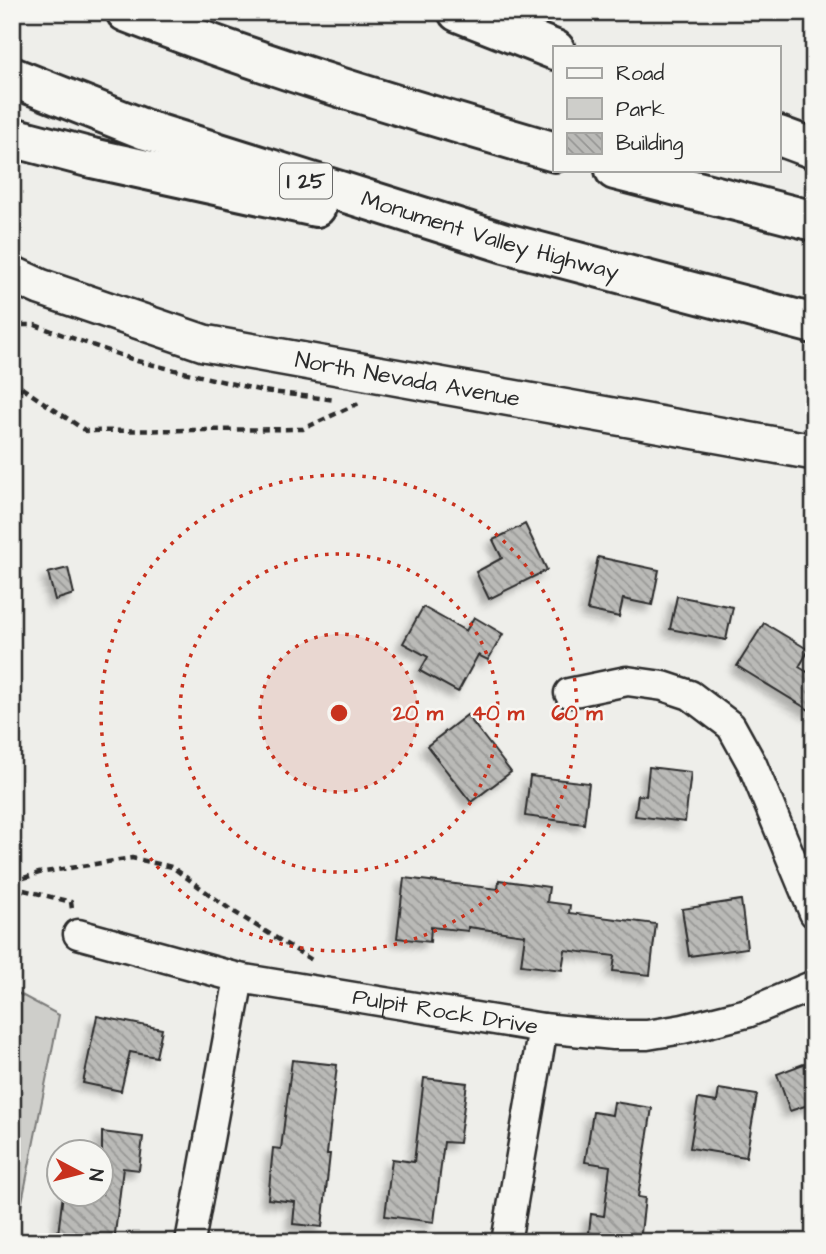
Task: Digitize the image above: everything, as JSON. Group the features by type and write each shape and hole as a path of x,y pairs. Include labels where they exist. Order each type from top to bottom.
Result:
{"highway":[{"path":"126,12 178,33 419,113 553,151"},
{"path":"458,12 553,49"},
{"name":"Monument Valley Highway","path":"12,77 146,130 505,243 814,324"},
{"path":"780,136 814,149"},
{"path":"12,137 92,158 605,270"},
{"path":"623,172 814,221"}],"main road":[{"name":"North Nevada Avenue","path":"12,274 40,287 204,343 814,452"}],"street":[{"path":"569,693 627,681 663,686 690,695 731,726 752,764 814,913"},
{"name":"Pulpit Rock Drive","path":"78,933 239,978 543,1028 614,1035 647,1035 683,1029 747,1013 814,985"},
{"path":"190,1242 239,978"},
{"path":"506,1242 543,1028"}],"path":[{"path":"12,380 86,431 303,429 360,402"},
{"path":"12,393 22,388"},
{"path":"12,884 40,873 132,858 172,867 231,910 319,964"},
{"path":"12,884 71,902 78,933"}],"green space":[{"path":"12,990 59,1015 14,1242 12,1242"}],"building":[{"path":"525,524 547,570 489,599 476,572 502,558 493,540"},
{"path":"598,557 659,570 652,605 623,599 619,617 587,610"},
{"path":"68,568 74,594 55,600 48,573"},
{"path":"677,596 733,607 726,640 670,629"},
{"path":"423,607 466,631 474,617 503,634 488,660 478,655 458,692 420,671 428,657 403,643"},
{"path":"764,623 809,650 799,667 814,676 814,713 737,666"},
{"path":"467,715 511,772 471,802 427,746"},
{"path":"649,767 691,772 685,822 635,816 638,795 646,796"},
{"path":"530,776 589,783 584,824 525,816"},
{"path":"404,878 498,889 499,880 549,887 547,902 570,905 569,913 656,924 650,975 613,971 615,956 565,950 562,970 521,965 525,935 468,927 468,931 431,927 430,942 397,938"},
{"path":"741,900 747,948 689,956 682,909"},
{"path":"97,1016 162,1029 156,1057 130,1052 121,1091 83,1083"},
{"path":"292,1060 337,1065 322,1227 293,1224 295,1202 268,1199 273,1148 281,1149"},
{"path":"814,1060 814,1103 790,1111 777,1074"},
{"path":"424,1078 467,1083 459,1143 444,1142 434,1222 385,1216 392,1159 414,1162"},
{"path":"719,1089 757,1095 746,1157 690,1148 698,1099 717,1102"},
{"path":"614,1102 652,1108 638,1197 645,1198 640,1242 588,1242 591,1214 604,1216 610,1166 585,1162 593,1112 612,1115"},
{"path":"102,1132 143,1137 139,1170 123,1168 114,1242 57,1242 61,1208 116,1208 116,1138 102,1138"}]}
